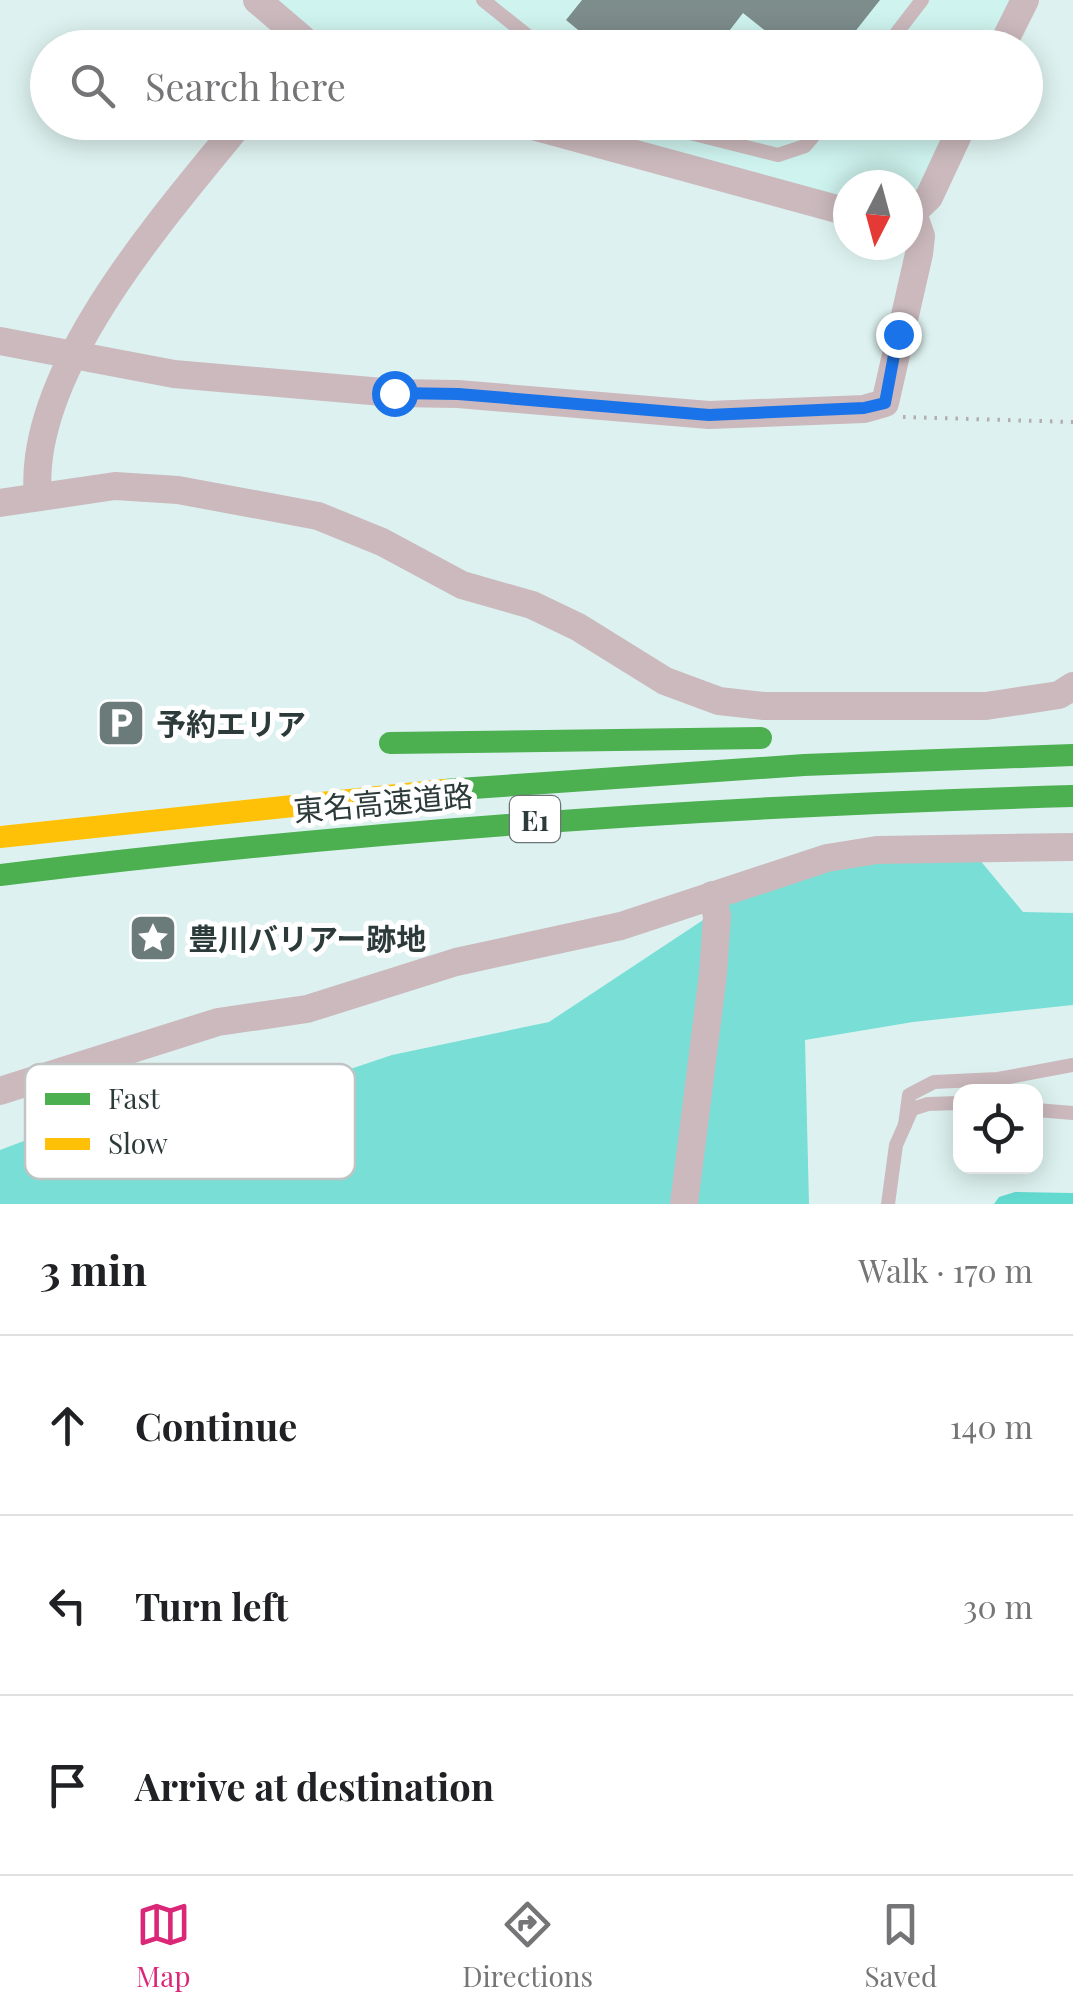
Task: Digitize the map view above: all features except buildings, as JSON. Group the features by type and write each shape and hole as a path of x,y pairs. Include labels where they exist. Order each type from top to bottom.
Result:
{"highway":[{"path":"898,737 1072,756"},
{"path":"390,744 786,738"},
{"name":"東名高速道路","path":"0,837 161,817 458,790 700,772 1072,756"},
{"name":"東名高速道路","path":"0,875 167,853 464,824 723,808 1073,796"}],"street":[{"path":"257,0 290,30"},
{"path":"1010,30 1025,0"},
{"path":"38,497 46,422 70,354 186,191 227,140"},
{"path":"584,140 833,208"},
{"path":"923,204 956,140"},
{"path":"0,341 174,374 614,410 787,413 885,403 918,260"},
{"path":"0,502 115,486 178,490 318,516 382,542 462,585 532,605 578,627 665,681 719,701 764,706 986,706 1068,695"},
{"path":"85,1064 218,1022 307,1009 456,962 622,926 827,858 877,850 1073,847"},
{"path":"684,1204 713,974 717,916 712,895"},
{"path":"0,1091 25,1083"}],"lane":[{"path":"483,0 520,30"},
{"path":"899,30 922,0"},
{"path":"718,140 778,155 805,146 810,140"},
{"path":"905,1126 909,1096 934,1082 998,1079 1073,1066"},
{"path":"888,1204 896,1146 912,1109 953,1103"},
{"path":"1043,1111 1073,1113"}],"path":[{"path":"885,403 890,412 902,417 1073,422"}],"shaded area":[{"path":"266,0 1013,0 999,30 316,30"},
{"path":"620,140 945,140 923,184 923,170 833,170 833,199"},
{"path":"974,853 1023,912 1073,913 1073,1005 913,1022 805,1040 809,1204 0,1204 0,1150 25,1141 25,1179 355,1179 355,1067 392,1055 549,1022 750,889 844,862"},
{"path":"1015,1192 1073,1193 1073,1204 994,1204 999,1197"}],"traffic: fast":[{"path":"390,743 761,738"},
{"path":"444,790 804,765 1073,755"},
{"path":"0,875 536,823 804,806 1073,796"}],"traffic: slow":[{"path":"0,837 444,790"}],"place":[{"name":"予約エリア","path":"121,723"},
{"name":"豊川バリアー跡地","path":"153,938"}],"route":[{"path":"394,393 458,394 709,415 864,408 885,403 898,334"}]}
